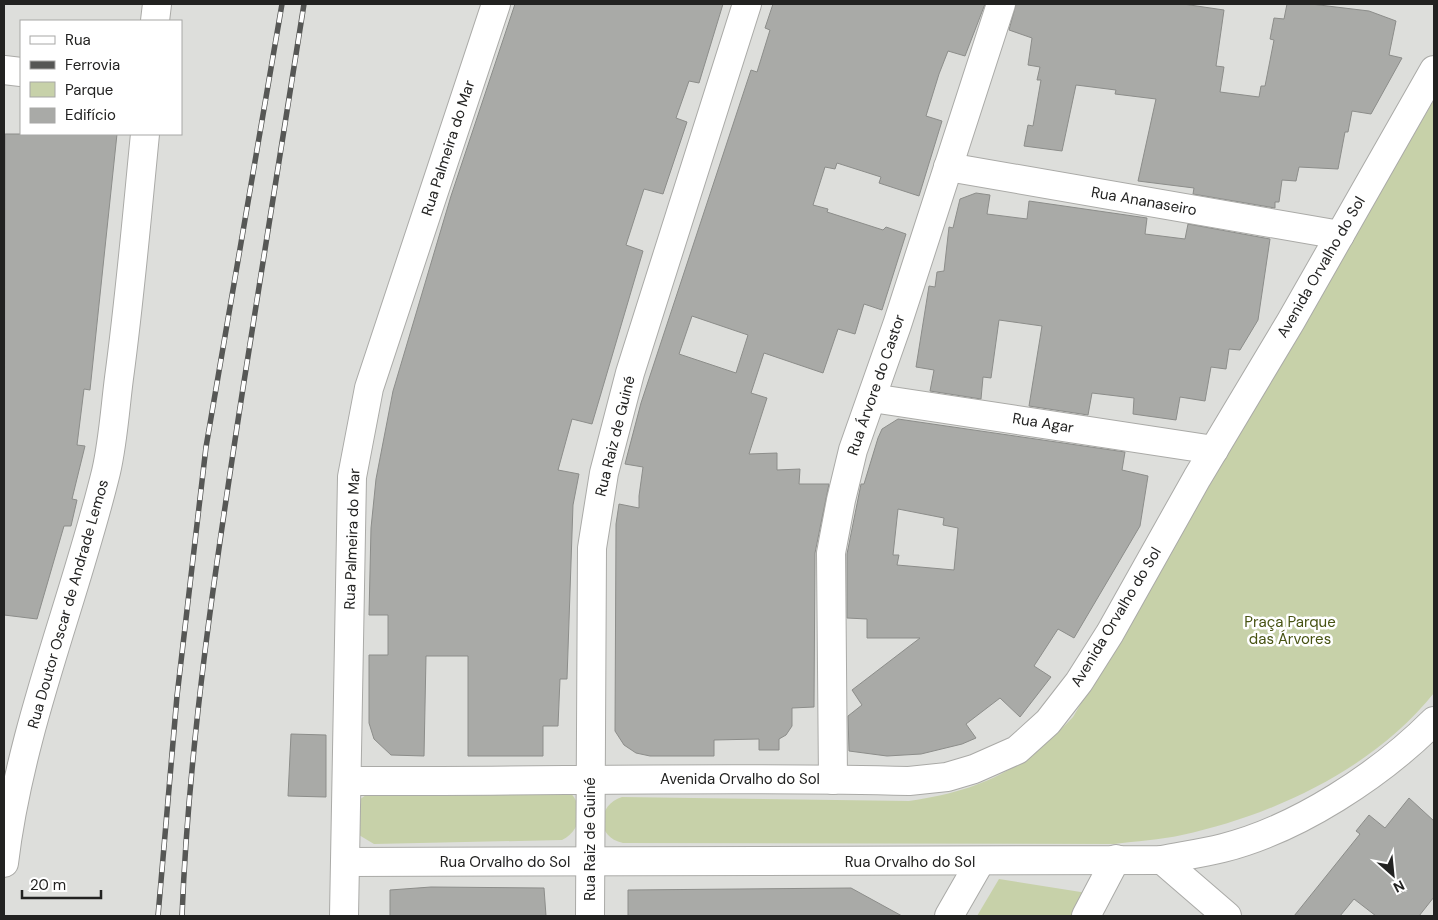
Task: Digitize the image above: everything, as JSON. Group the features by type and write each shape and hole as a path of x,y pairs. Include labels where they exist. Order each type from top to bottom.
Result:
{"street":[{"path":"155,20 157,4"},
{"name":"Rua Palmeira do Mar","path":"344,916 352,477 358,436 369,388 496,4"},
{"name":"Rua Raiz de Guiné","path":"590,916 592,548 604,473 630,374 747,4"},
{"name":"Rua Árvore do Castor","path":"833,780 831,553 853,450 872,398 1001,4"},
{"path":"4,70 20,72"},
{"name":"Avenida Orvalho do Sol","path":"347,781 469,782 590,779 909,781 947,777 974,769 1017,750 1048,722 1078,682 1110,633 1434,70"},
{"name":"Rua Doutor Oscar de Andrade Lemos","path":"4,863 6,828 37,704 90,536 107,469 126,321 146,135"},
{"name":"Rua Ananaseiro","path":"948,167 1340,235"},
{"name":"Rua Agar","path":"872,398 1214,450"},
{"name":"Rua Orvalho do Sol","path":"346,862 980,862 1116,859 1162,860 1223,848 1247,840 1318,807 1370,776 1413,742 1434,721"},
{"path":"1086,916 1116,859"},
{"path":"1162,860 1227,916"},
{"path":"949,916 980,862"}],"green space":[{"name":"Praça Parque das Árvores","path":"1434,100 1434,693 1410,720 1352,766 1320,785 1287,801 1217,826 1165,838 1114,844 623,843 614,840 608,834 604,828 604,813 614,801 622,797 909,801 958,791 980,784 1018,764 1036,751 1073,717"},
{"path":"566,789 576,801 579,816 574,830 562,840 374,844 359,835 359,800 366,795"},
{"path":"999,879 1087,893 1074,916 977,916"}],"building":[{"path":"515,4 723,4 699,83 689,81 676,118 687,122 663,194 644,189 626,245 643,251 592,424 572,419 558,470 579,474 573,505 567,679 560,679 558,726 543,726 543,756 468,756 468,656 426,656 424,756 391,755 374,739 369,723 369,655 388,655 388,615 369,615 371,528 376,479 393,391 451,196"},
{"path":"773,4 985,4 965,56 948,51 939,74 926,116 942,121 919,196 879,183 881,177 837,163 835,169 825,167 813,205 828,209 827,212 883,230 886,227 906,234 882,310 864,304 855,334 838,329 823,373 764,353 751,393 767,398 749,454 777,453 777,470 800,469 799,484 829,484 815,553 814,707 792,708 792,726 786,735 779,739 779,750 759,750 759,739 714,740 714,756 650,756 636,753 624,745 615,731 616,524 619,504 639,508 643,467 625,464 641,403 751,70 757,72 770,30 765,28","holes":["692,316 748,335 736,373 679,354"]},
{"path":"1016,4 1183,4 1224,10 1216,66 1224,67 1220,92 1259,97 1261,86 1265,86 1274,40 1270,39 1274,18 1284,19 1287,4 1311,4 1369,11 1396,21 1389,55 1402,58 1371,114 1352,111 1348,132 1345,132 1338,169 1299,167 1296,181 1282,180 1279,202 1275,202 1275,208 1193,194 1194,188 1138,181 1156,99 1115,94 1116,90 1076,85 1062,151 1024,146 1028,125 1033,126 1041,80 1037,80 1040,67 1028,65 1032,38 1009,30"},
{"path":"5,134 117,135 90,390 84,389 77,445 85,446 72,499 77,500 71,526 64,526 37,619 4,615"},
{"path":"976,193 990,195 987,214 1027,219 1029,201 1147,218 1145,234 1185,239 1188,224 1270,239 1258,320 1240,350 1229,349 1226,369 1211,367 1205,401 1180,397 1176,420 1133,414 1134,398 1092,393 1088,415 1029,406 1042,326 999,320 991,378 983,377 981,399 930,391 934,370 916,367 929,286 935,287 937,272 944,271 949,227 953,228 960,199"},
{"path":"898,419 1125,452 1122,470 1148,476 1140,526 1074,638 1058,629 1034,666 1051,677 1020,717 1000,698 966,724 976,738 962,744 921,754 887,756 849,751 848,716 862,705 852,690 920,638 867,638 867,619 847,618 847,554 861,484 864,484 882,429","holes":["898,509 944,518 943,525 958,528 954,570 897,565 899,555 893,555"]},
{"path":"291,734 326,735 326,797 288,796"},
{"path":"1409,798 1434,821 1434,897 1419,916 1376,916 1354,899 1340,916 1294,916 1360,834 1356,831 1369,815 1385,828"},
{"path":"431,887 544,888 546,916 390,916 390,890"},
{"path":"851,888 902,916 628,916 628,890"}],"railway":[{"path":"158,916 177,696 206,447 282,4"},
{"path":"182,916 191,783 205,651 243,388 304,4"}]}
